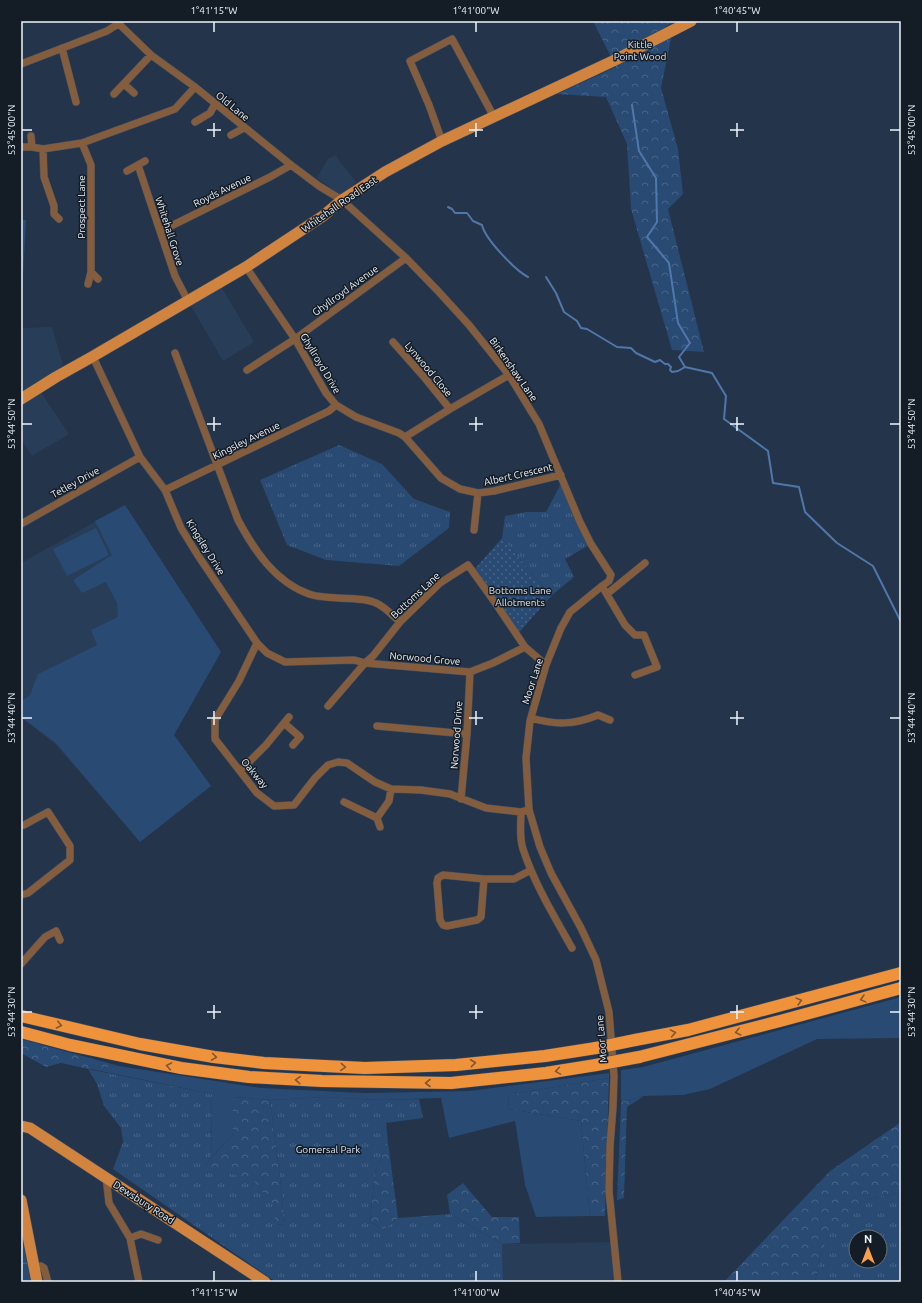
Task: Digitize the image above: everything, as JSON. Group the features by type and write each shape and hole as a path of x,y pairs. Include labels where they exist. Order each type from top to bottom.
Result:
{"highway":[{"path":"21,1016 140,1044 214,1057 264,1063 365,1068 456,1065 545,1056 596,1048 688,1030 901,973"},
{"path":"21,1032 70,1045 181,1068 249,1077 322,1081 451,1083 546,1073 639,1057 901,988"}],"main road":[{"name":"Whitehall Road East","path":"21,399 56,377 93,357 246,267 323,216 342,200 385,172 442,141 613,61 690,21"},
{"name":"Dewsbury Road","path":"21,1126 30,1128 265,1282"},
{"path":"21,1200 37,1282"}],"street":[{"path":"21,64 107,31 117,22"},
{"name":"Old Lane","path":"117,22 150,55 195,87 291,165 319,186 342,200"},
{"path":"442,141 410,61 452,39 494,117"},
{"path":"62,48 76,102"},
{"path":"114,94 150,55"},
{"path":"124,84 134,93"},
{"path":"21,147 43,149 82,143 175,109 195,87"},
{"path":"196,122 210,113 215,104"},
{"path":"231,135 244,128"},
{"path":"31,136 32,147"},
{"name":"Prospect Lane","path":"82,143 90,165 90,272 88,284"},
{"path":"43,149 44,177 54,206 54,217"},
{"path":"127,171 145,161"},
{"name":"Whitehall Grove","path":"138,165 175,276 188,301"},
{"name":"Royds Avenue","path":"161,231 270,178 291,165"},
{"name":"Birkenshaw Lane","path":"342,200 406,258 438,291 469,325 509,376 539,424 580,522 591,544 610,575 609,580 602,586"},
{"name":"Ghyllroyd Avenue","path":"247,370 295,339 406,258"},
{"name":"Ghyllroyd Drive","path":"246,267 295,339 326,393 336,405 356,417 399,433 405,437"},
{"path":"90,272 98,279"},
{"name":"Lynwood Close","path":"393,342 450,409"},
{"path":"175,353 242,527 249,541 274,572 289,584 309,594 327,598 368,600 378,604 400,622"},
{"name":"Kingsley Drive","path":"93,357 140,457 164,490 181,528 197,554 258,643 267,653 285,662 354,660 365,663"},
{"path":"405,437 450,409 509,376"},
{"name":"Kingsley Avenue","path":"164,490 329,411 336,405"},
{"name":"Albert Crescent","path":"405,437 441,478 460,489 478,493 494,492 560,475"},
{"name":"Tetley Drive","path":"21,524 140,457"},
{"path":"474,530 478,493"},
{"path":"607,594 645,563"},
{"name":"Bottoms Lane","path":"328,706 365,663 373,656 400,622 440,583 468,565 525,647 546,665"},
{"path":"602,586 625,625 635,635 644,635 657,667 635,674"},
{"name":"Moor Lane","path":"602,586 570,612 560,628 546,665 530,718 526,758 529,810 540,847 551,874 581,928 596,960 609,1012 614,1076 609,1191 618,1282"},
{"name":"Oakway","path":"258,643 235,687 215,720 215,739 257,793 274,806 294,805 315,778 328,765 338,762 347,763 375,782 391,789"},
{"name":"Norwood Grove","path":"365,663 470,672 493,663 525,647"},
{"name":"Norwood Drive","path":"461,798 467,734 470,672"},
{"path":"530,718 543,722 563,724 585,720 598,715 610,720"},
{"path":"240,771 266,745 289,717"},
{"path":"284,723 300,737 293,745"},
{"path":"377,726 467,734"},
{"path":"376,818 389,800 391,789 421,790 450,794 486,808 521,812 529,810"},
{"path":"344,802 376,818 380,827"},
{"path":"21,895 28,892 70,860 70,846 50,809 24,825"},
{"path":"521,812 520,836 522,848 536,882 572,948"},
{"path":"484,880 481,917 477,920 447,926 443,925 440,920 437,883 438,878 442,875 484,880 514,879 531,870"},
{"path":"21,964 45,937 56,931 60,940"},
{"path":"106,1177 109,1203 130,1238 139,1282"},
{"path":"130,1238 141,1234 158,1240"},
{"path":"34,1267 40,1266 44,1268 48,1282"}],"shaded area":[{"path":"335,155 356,182 342,196 317,178 328,159"},
{"path":"219,283 254,342 223,361 188,301"},
{"path":"52,327 63,365 38,388 69,434 32,456 21,439 21,328"},
{"path":"125,505 221,652 174,735 211,786 140,842 56,745 21,717 21,563"},
{"path":"615,1242 618,1282 503,1282 502,1244"}],"green space":[{"name":"Kittle Point Wood","path":"593,21 676,21 665,27 671,39 661,88 678,149 683,194 668,209 704,352 672,350 631,209 627,144 606,97 557,94 616,67"},
{"path":"21,220 26,220 21,313"},
{"path":"339,445 382,464 414,499 450,512 449,528 399,566 326,560 287,545 260,480"},
{"path":"563,480 591,544 565,559 574,577 551,596 502,538 505,516 526,512 546,512"},
{"path":"125,505 221,652 174,735 211,786 140,842 56,743 21,717 21,702 30,695 38,674 97,645 91,630 118,617 117,603 106,582 82,593 73,580 112,555 95,521"},
{"path":"96,528 109,555 67,576 53,549"},
{"name":"Bottoms Lane Allotments","path":"502,538 551,596 517,635 472,572"},
{"path":"901,997 901,1038 817,1039 710,1089 683,1095 644,1096 621,1102 621,1070 643,1067"},
{"path":"21,1039 119,1066 88,1069 61,1063 46,1067 21,1053"},
{"path":"119,1066 261,1088 365,1093 469,1091 609,1073 609,1078 508,1095 509,1109 581,1121 590,1216 536,1217 525,1185 515,1121 449,1138 441,1098 376,1100 326,1097 270,1100 234,1097 233,1134 211,1158 212,1094 86,1068"},
{"name":"Gomersal Park","path":"88,1069 212,1094 211,1158 205,1165 254,1181 274,1205 275,1225 284,1224 281,1186 270,1100 326,1097 375,1100 419,1099 423,1118 386,1123 388,1142 375,1172 370,1221 383,1230 398,1218 450,1214 502,1244 503,1282 276,1282 113,1169 123,1142 121,1128 104,1106 97,1084"},
{"path":"609,1078 605,1216 590,1216 581,1121 509,1109 508,1095"},
{"path":"644,1096 627,1107 624,1198 617,1200 621,1102"},
{"path":"233,1097 270,1100 281,1186 284,1224 275,1225 205,1165 233,1134"},
{"path":"901,1122 901,1192 868,1199 821,1253 815,1282 724,1282 830,1171"},
{"path":"388,1142 398,1218 383,1230 370,1221 375,1172"},
{"path":"463,1183 492,1217 519,1217 520,1243 502,1244 450,1214 447,1195"},
{"path":"901,1192 901,1282 815,1282 821,1253 831,1229 846,1215 868,1199"},
{"path":"21,1234 31,1282 21,1282"}],"waterway":[{"path":"632,105 639,151 656,178 657,222 647,237 669,263 678,323 690,343 679,357 685,367"},
{"path":"448,207 455,213 467,213 473,221 482,225 484,231 501,254 528,277"},
{"path":"546,277 556,293 564,312 577,321 581,328 587,329 617,347 631,348 636,353 655,362 660,360 665,364 668,364 671,367 670,370 672,372 678,371 685,367"},
{"path":"685,367 712,373 726,396 724,419 768,451 773,483 799,487 805,512 837,543 873,566 901,622"}]}
